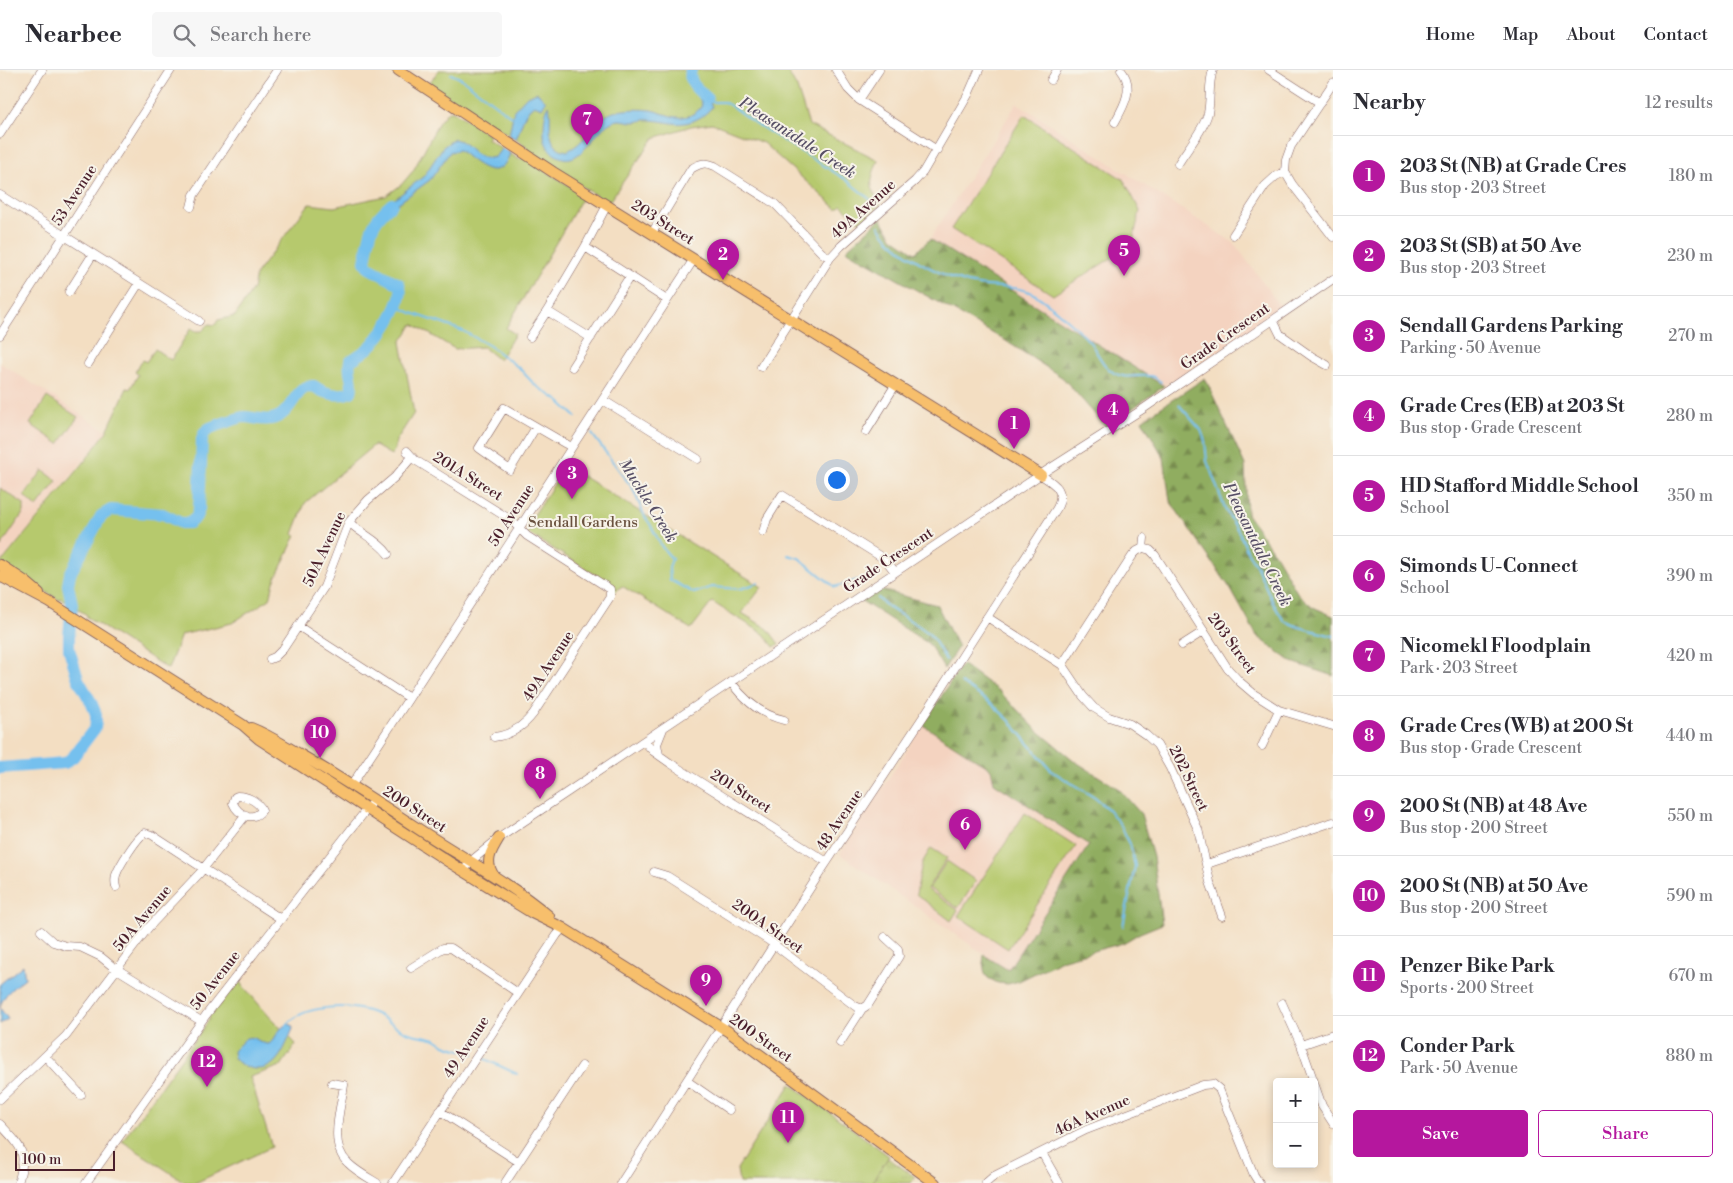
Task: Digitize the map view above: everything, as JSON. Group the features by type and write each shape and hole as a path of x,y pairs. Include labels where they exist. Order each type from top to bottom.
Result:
{"main road":[{"name":"203 Street","path":"398,70 524,154 1041,475"},
{"name":"200 Street","path":"0,565 26,582 53,604"},
{"name":"200 Street","path":"0,576 53,604 243,725 259,739 298,765 464,871 532,912 563,928 721,1028 935,1183"},
{"name":"200 Street","path":"243,725 263,733 374,800 536,905 563,928"},
{"path":"298,765 312,769 344,787 351,786"},
{"path":"494,877 488,862 490,852 499,838"}],"street":[{"path":"0,134 42,70"},
{"name":"53 Avenue","path":"0,335 171,70"},
{"path":"191,207 194,195 277,70"},
{"path":"836,70 848,89 859,100 937,150"},
{"path":"859,100 879,70"},
{"name":"49A Avenue","path":"761,367 830,258 923,172 968,95 979,70"},
{"path":"1051,80 1057,70"},
{"path":"1178,164 1206,118 1209,108 1212,70"},
{"path":"1269,70 1320,103"},
{"path":"1115,122 1127,99 1128,86 1122,71"},
{"path":"1333,83 1287,153 1285,172 1333,237"},
{"path":"652,233 692,169 698,164 706,163 715,166 775,204 830,258"},
{"path":"1233,235 1265,186 1276,176 1285,172"},
{"path":"0,195 199,321"},
{"path":"530,337 585,247 607,205"},
{"path":"585,247 667,300"},
{"path":"69,292 93,254"},
{"name":"50 Avenue","path":"351,786 694,259"},
{"path":"572,367 630,276"},
{"name":"Grade Crescent","path":"464,871 470,862 499,838 895,572 1041,475 1099,439 1333,279"},
{"path":"88,364 139,283"},
{"path":"547,311 591,338"},
{"path":"1273,320 1280,334 1311,356 1327,364"},
{"path":"866,432 896,384"},
{"path":"603,400 698,459"},
{"path":"536,427 510,470 478,448 504,408 572,447"},
{"name":"201A Street","path":"409,454 512,520 527,536 607,586 611,592"},
{"name":"50A Avenue","path":"270,659 280,653 324,587 349,522 368,500 395,477 409,454"},
{"name":"48 Avenue","path":"621,1183 827,862 894,763 1059,503 1061,498 1055,484 1041,475"},
{"path":"763,532 767,519 782,496 886,560 895,572"},
{"path":"349,522 381,545 388,554"},
{"path":"1062,665 1133,555 1137,550 1143,548 1144,538"},
{"name":"203 Street","path":"1143,548 1150,550 1155,555 1228,669 1240,682 1254,694 1279,710 1333,726"},
{"name":"49A Avenue","path":"494,737 508,735 533,714 611,592"},
{"name":"202 Street","path":"987,617 1062,665 1083,696 1094,708 1109,717 1130,724 1157,745 1170,768 1198,829 1208,864 1212,890 1222,916"},
{"path":"298,626 409,698"},
{"path":"1182,645 1204,632"},
{"path":"731,682 744,699 771,716 784,720"},
{"path":"1262,746 1279,710"},
{"path":"659,755 657,744 659,735 664,727"},
{"name":"201 Street","path":"644,741 659,755 827,862"},
{"name":"50 Avenue","path":"86,1183 202,1020 374,800"},
{"name":"50A Avenue","path":"0,1099 70,1031 148,928 204,869 246,815"},
{"path":"1208,864 1333,822"},
{"path":"116,887 118,870 138,838 145,833 152,835 281,918"},
{"name":"200A Street","path":"654,872 667,876 774,945 862,1009"},
{"name":"49 Avenue","path":"393,1183 563,928"},
{"name":"50A Avenue","path":"41,931 53,942 66,946 80,947 101,956 117,970"},
{"path":"840,1044 862,1009 868,1006 899,956 898,949 885,937"},
{"path":"411,968 447,947 518,993"},
{"path":"117,970 202,1020"},
{"path":"1282,1003 1302,1046 1313,1078"},
{"path":"1302,1046 1333,1034"},
{"path":"45,1056 81,1095"},
{"path":"505,1183 582,1066"},
{"path":"687,1081 729,1110"},
{"path":"332,1083 344,1085 337,1133 339,1152 352,1167 377,1183"},
{"name":"46A Avenue","path":"986,1183 994,1176 1086,1130 1203,1085 1213,1084 1219,1089 1259,1183"},
{"path":"1318,1094 1322,1106 1333,1123"},
{"path":"440,1111 519,1162"},
{"path":"0,1124 18,1144 24,1155 23,1167 18,1183"},
{"path":"1042,1153 1059,1183"}],"shaded area":[{"path":"1017,103 1234,243 1283,310 1164,386 930,239"},
{"path":"0,363 107,431 1,562 0,562"},
{"path":"923,725 991,769 994,783 1089,845 1008,971 840,854"}],"green space":[{"path":"439,70 787,70 797,88 809,125 878,160 872,187 881,204 860,222 841,205 837,209 763,143 712,123 691,126 654,138 608,203 526,151 528,147 495,126 493,129 427,86"},
{"path":"448,111 453,111 489,135 487,139 520,160 523,157 584,195 506,328 515,334 499,360 483,347 455,349 413,324 401,342 414,413 396,441 395,449 391,455 374,445 305,503 293,534 296,535 274,582 270,599 232,623 181,635 168,669 87,617 87,615 60,598 59,600 1,563 82,465 107,431 127,388 130,389 138,375 135,372 143,360 146,362 155,349 171,360 191,328 196,331 202,331 209,324 215,325 218,320 235,316 253,289 256,274 309,204 334,207 386,196 401,185 413,171 439,122"},
{"path":"1024,115 1124,180 1140,211 1132,245 1053,295 951,229"},
{"path":"881,218 892,237 915,253 930,239 1164,386 1106,427 1063,378 1006,341 846,250"},
{"path":"1205,378 1245,465 1247,514 1277,557 1298,594 1313,607 1333,616 1333,676 1292,662 1257,636 1230,588 1170,501 1164,458 1142,420"},
{"path":"47,397 78,417 59,444 30,424"},
{"name":"Sendall Gardens","path":"566,466 762,587 742,613 768,629 779,644 774,647 764,634 712,602 691,629 622,586 615,592 611,584 529,534 528,524"},
{"path":"43,470 57,481 37,507 24,496"},
{"path":"0,488 24,504 24,512 1,546"},
{"path":"877,589 937,605 958,647 944,669 929,644 860,600"},
{"path":"962,664 1000,692 1037,730 1076,762 1119,789 1141,814 1153,857 1162,924 1140,933 1123,943 1064,959 1019,981 1008,984 998,983 988,978 985,974 983,963 984,955 1008,970 1089,845 994,783 991,769 923,725"},
{"path":"1025,813 1076,846 1008,949 958,916"},
{"path":"931,848 947,858 927,889 958,910 951,921 916,894 922,863"},
{"path":"947,861 976,881 958,908 929,888"},
{"path":"239,981 296,1044 281,1066 250,1077 272,1147 195,1183 186,1183 122,1141 209,1020 209,1017"},
{"path":"791,1084 889,1156 871,1183 739,1183 737,1169"},
{"path":"888,1158 915,1177 911,1183 871,1183"}],"water":[{"path":"700,84 712,107 694,121 675,123 619,120 610,123 602,129 581,153 573,157 564,158 554,154 548,148 544,137 544,123 549,105 552,139 560,149 567,151 582,141 599,121 614,112 641,109 675,117 691,115 699,110 702,105 695,87"},
{"path":"537,92 546,101 542,108 534,105 530,108 516,139 509,135 514,110 527,96"},
{"path":"454,139 465,144 482,157 495,157 502,148 510,153 500,168 493,170 486,169 472,161 459,150 450,152 430,180 382,215 377,213 424,176 443,147"},
{"path":"23,965 25,978 6,995 0,1008 0,984"},
{"path":"0,1008 8,1019 0,1024"},
{"path":"288,1024 292,1025 293,1029 284,1050 270,1066 263,1069 252,1069 234,1058 233,1051 246,1038 249,1037 269,1044 282,1028"}],"waterway":[{"path":"691,70 692,82 707,98"},
{"path":"451,74 462,79 512,117"},
{"name":"Pleasantdale Creek","path":"710,102 724,102 731,106 753,122 845,179 872,201"},
{"path":"0,768 65,763 73,757 95,728 96,714 78,679 69,649 72,604 68,585 70,574 101,516 111,510 163,514 181,523 189,523 196,517 199,509 202,439 208,429 241,417 261,419 278,417 289,407 297,395 307,387 314,386 332,394 351,392 350,361 373,344 389,322 400,297 401,290 399,284 369,268 365,262 370,236 375,223 392,204"},
{"name":"Pleasantdale Creek","path":"879,226 899,248 931,269 967,283 1018,288 1036,295 1061,314 1084,336 1106,366 1114,373 1123,376 1151,376 1161,382"},
{"name":"Muckle Creek","path":"397,306 463,331 490,346 519,368 535,385 559,401 576,417"},
{"name":"Pleasantdale Creek","path":"1179,405 1201,430 1205,441 1207,461 1226,511 1240,534 1273,603 1284,621 1333,636"},
{"name":"Muckle Creek","path":"592,434 633,489 645,517 662,547 672,559 669,567 670,580 694,593 712,587 740,589 758,583"},
{"name":"Muckle Creek","path":"788,555 799,558 835,587 858,580"},
{"name":"Muckle Creek","path":"878,598 891,609 926,631 932,637 946,660"},
{"name":"Muckle Creek","path":"961,683 992,704 1009,720 1052,771 1095,798 1108,809 1120,824 1130,844 1135,866 1123,926"},
{"path":"286,1026 304,1013 315,1010 342,1007 354,1008 376,1014 404,1031 435,1039 442,1044 474,1054"},
{"path":"485,1059 517,1074"}],"place":[{"name":"Nicomekl Floodplain","path":"587,145"},
{"name":"HD Stafford Middle School","path":"1124,276"},
{"name":"203 St (SB) at 50 Ave","path":"723,280"},
{"name":"Grade Cres (EB) at 203 St","path":"1113,435"},
{"name":"203 St (NB) at Grade Cres","path":"1014,449"},
{"name":"Sendall Gardens Parking","path":"572,499"},
{"name":"200 St (NB) at 50 Ave","path":"320,758"},
{"name":"Grade Cres (WB) at 200 St","path":"540,799"},
{"name":"Simonds U-Connect","path":"965,850"},
{"name":"200 St (NB) at 48 Ave","path":"706,1006"},
{"name":"Conder Park","path":"207,1087"},
{"name":"Penzer Bike Park","path":"788,1143"}]}
